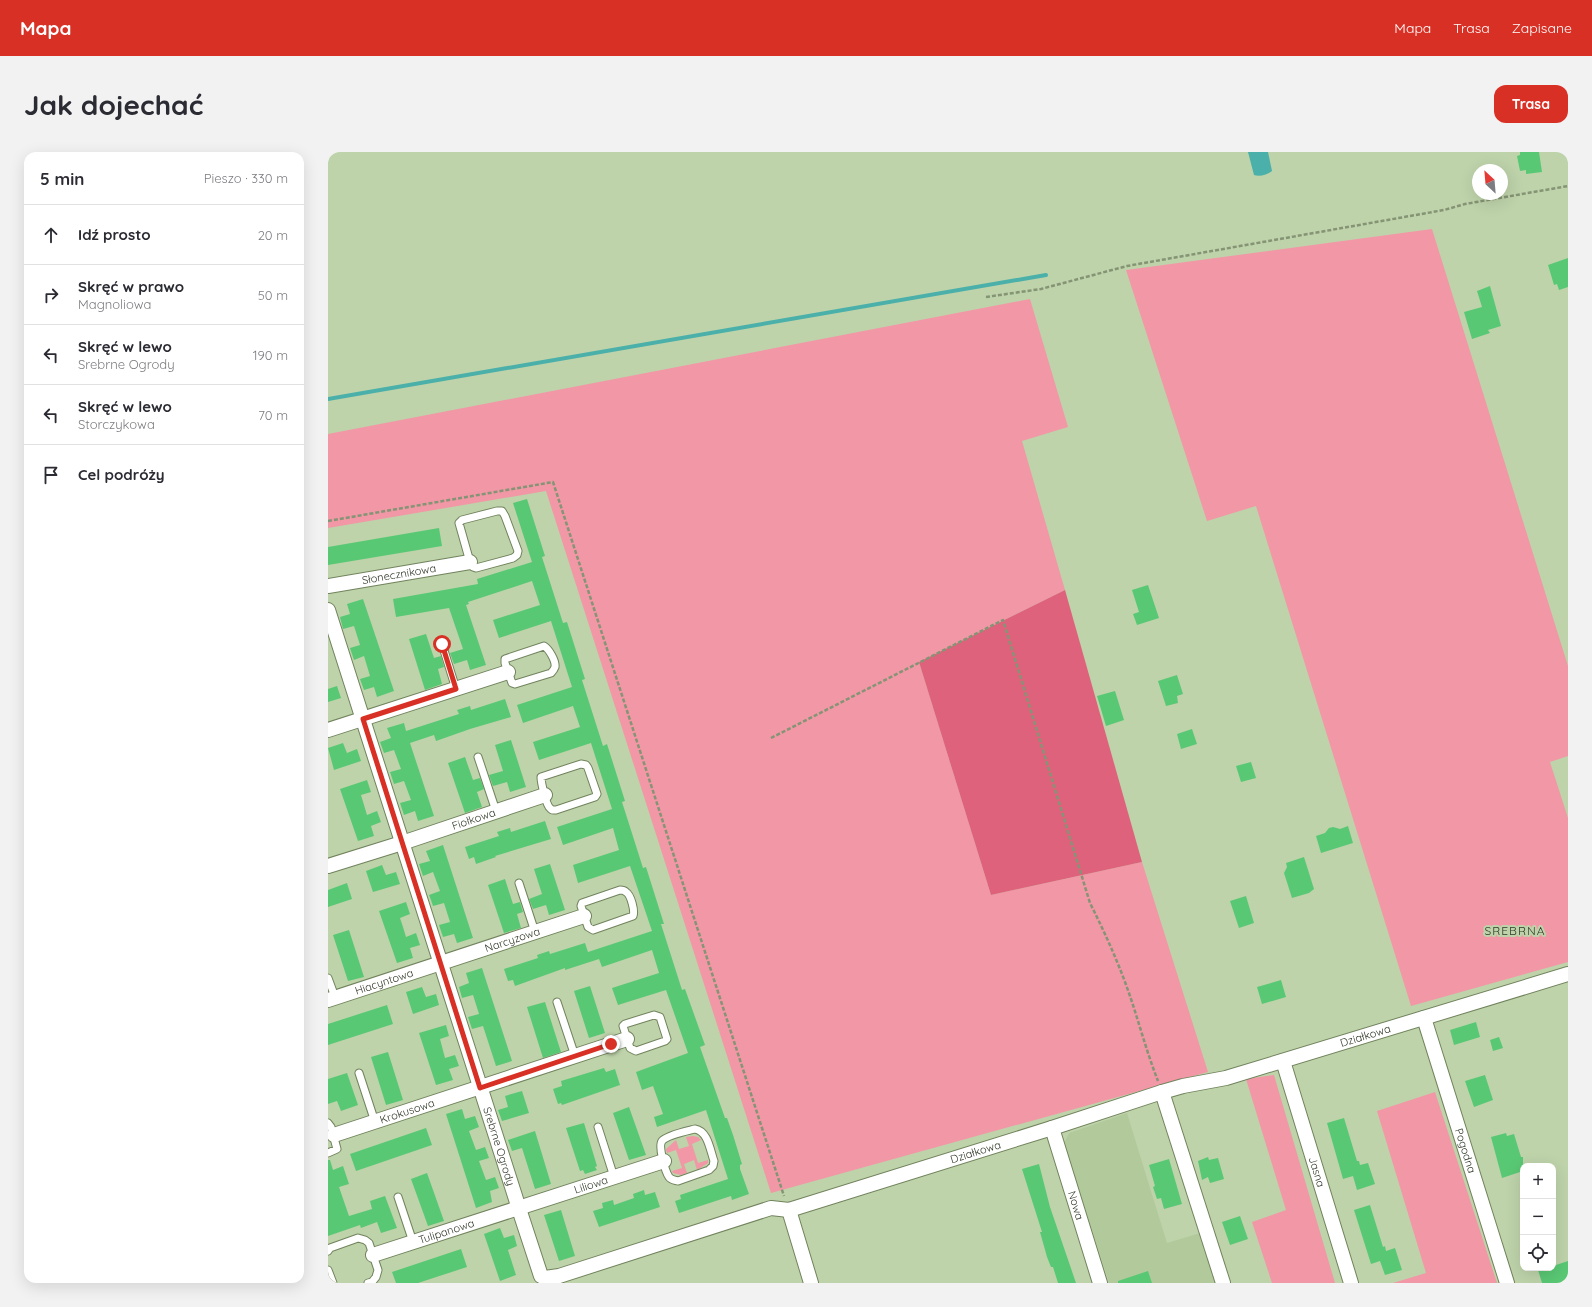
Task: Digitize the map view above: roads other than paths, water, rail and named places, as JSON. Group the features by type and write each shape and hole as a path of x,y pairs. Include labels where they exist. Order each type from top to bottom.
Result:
{"street":[{"name":"Słonecznikowa","path":"328,586 470,562"},
{"name":"Srebrne Ogrody","path":"328,610 480,1088 542,1276 545,1278 559,1276 770,1208 788,1210"},
{"path":"328,730 508,672"},
{"name":"Fiołkowa","path":"328,866 545,795"},
{"name":"Narcyzowa","path":"440,962 584,916"},
{"name":"Hiacyntowa","path":"331,998 440,962"},
{"name":"Działkowa","path":"788,1210 1052,1128 1162,1092 1183,1086 1226,1078 1568,974"},
{"name":"Pogodna","path":"1424,1018 1507,1283"},
{"name":"Krokusowa","path":"331,1129 375,1122 627,1039"},
{"name":"Jasna","path":"1283,1061 1351,1283"},
{"path":"1162,1092 1223,1283"},
{"name":"Nowa","path":"1052,1128 1100,1283"},
{"name":"Liliowa","path":"519,1208 664,1161"},
{"name":"Tulipanowa","path":"373,1255 519,1208"},
{"path":"788,1210 811,1283"}],"lane":[{"path":"502,511 518,551 517,555 513,558 476,568 473,567 470,562 459,523 462,520 502,511"},
{"path":"442,644 456,689"},
{"path":"544,646 548,648 555,667 551,673 515,684 512,683 508,672 505,659 544,646"},
{"path":"478,757 496,811"},
{"path":"581,764 586,765 588,768 597,794 596,797 556,810 549,808 545,795 541,777 581,764"},
{"path":"518,883 535,932"},
{"path":"620,890 625,890 627,893 634,914 633,916 593,930 588,927 584,916 580,906 584,902 620,890"},
{"path":"328,978 331,998"},
{"path":"557,1002 575,1056"},
{"path":"654,1015 660,1017 667,1039 665,1041 636,1050 630,1048 627,1039 623,1029 625,1024 654,1015"},
{"path":"359,1073 375,1122"},
{"path":"598,1127 614,1177"},
{"name":"Krokusowa","path":"328,1154 337,1149 331,1129"},
{"path":"695,1129 700,1130 704,1134 714,1161 713,1166 709,1170 678,1181 669,1177 664,1161 660,1143 665,1139 695,1129"},
{"path":"398,1197 413,1242"},
{"path":"328,1251 330,1248 358,1238 369,1243 378,1270 376,1277 372,1282 368,1283"},
{"path":"328,1270 333,1283"}],"water":[{"path":"1248,152 1268,152 1272,171 1268,174 1258,176 1254,175"}],"waterway":[{"path":"328,399 1046,275"}],"district":[{"name":"SREBRNA","path":"1515,931"}]}
